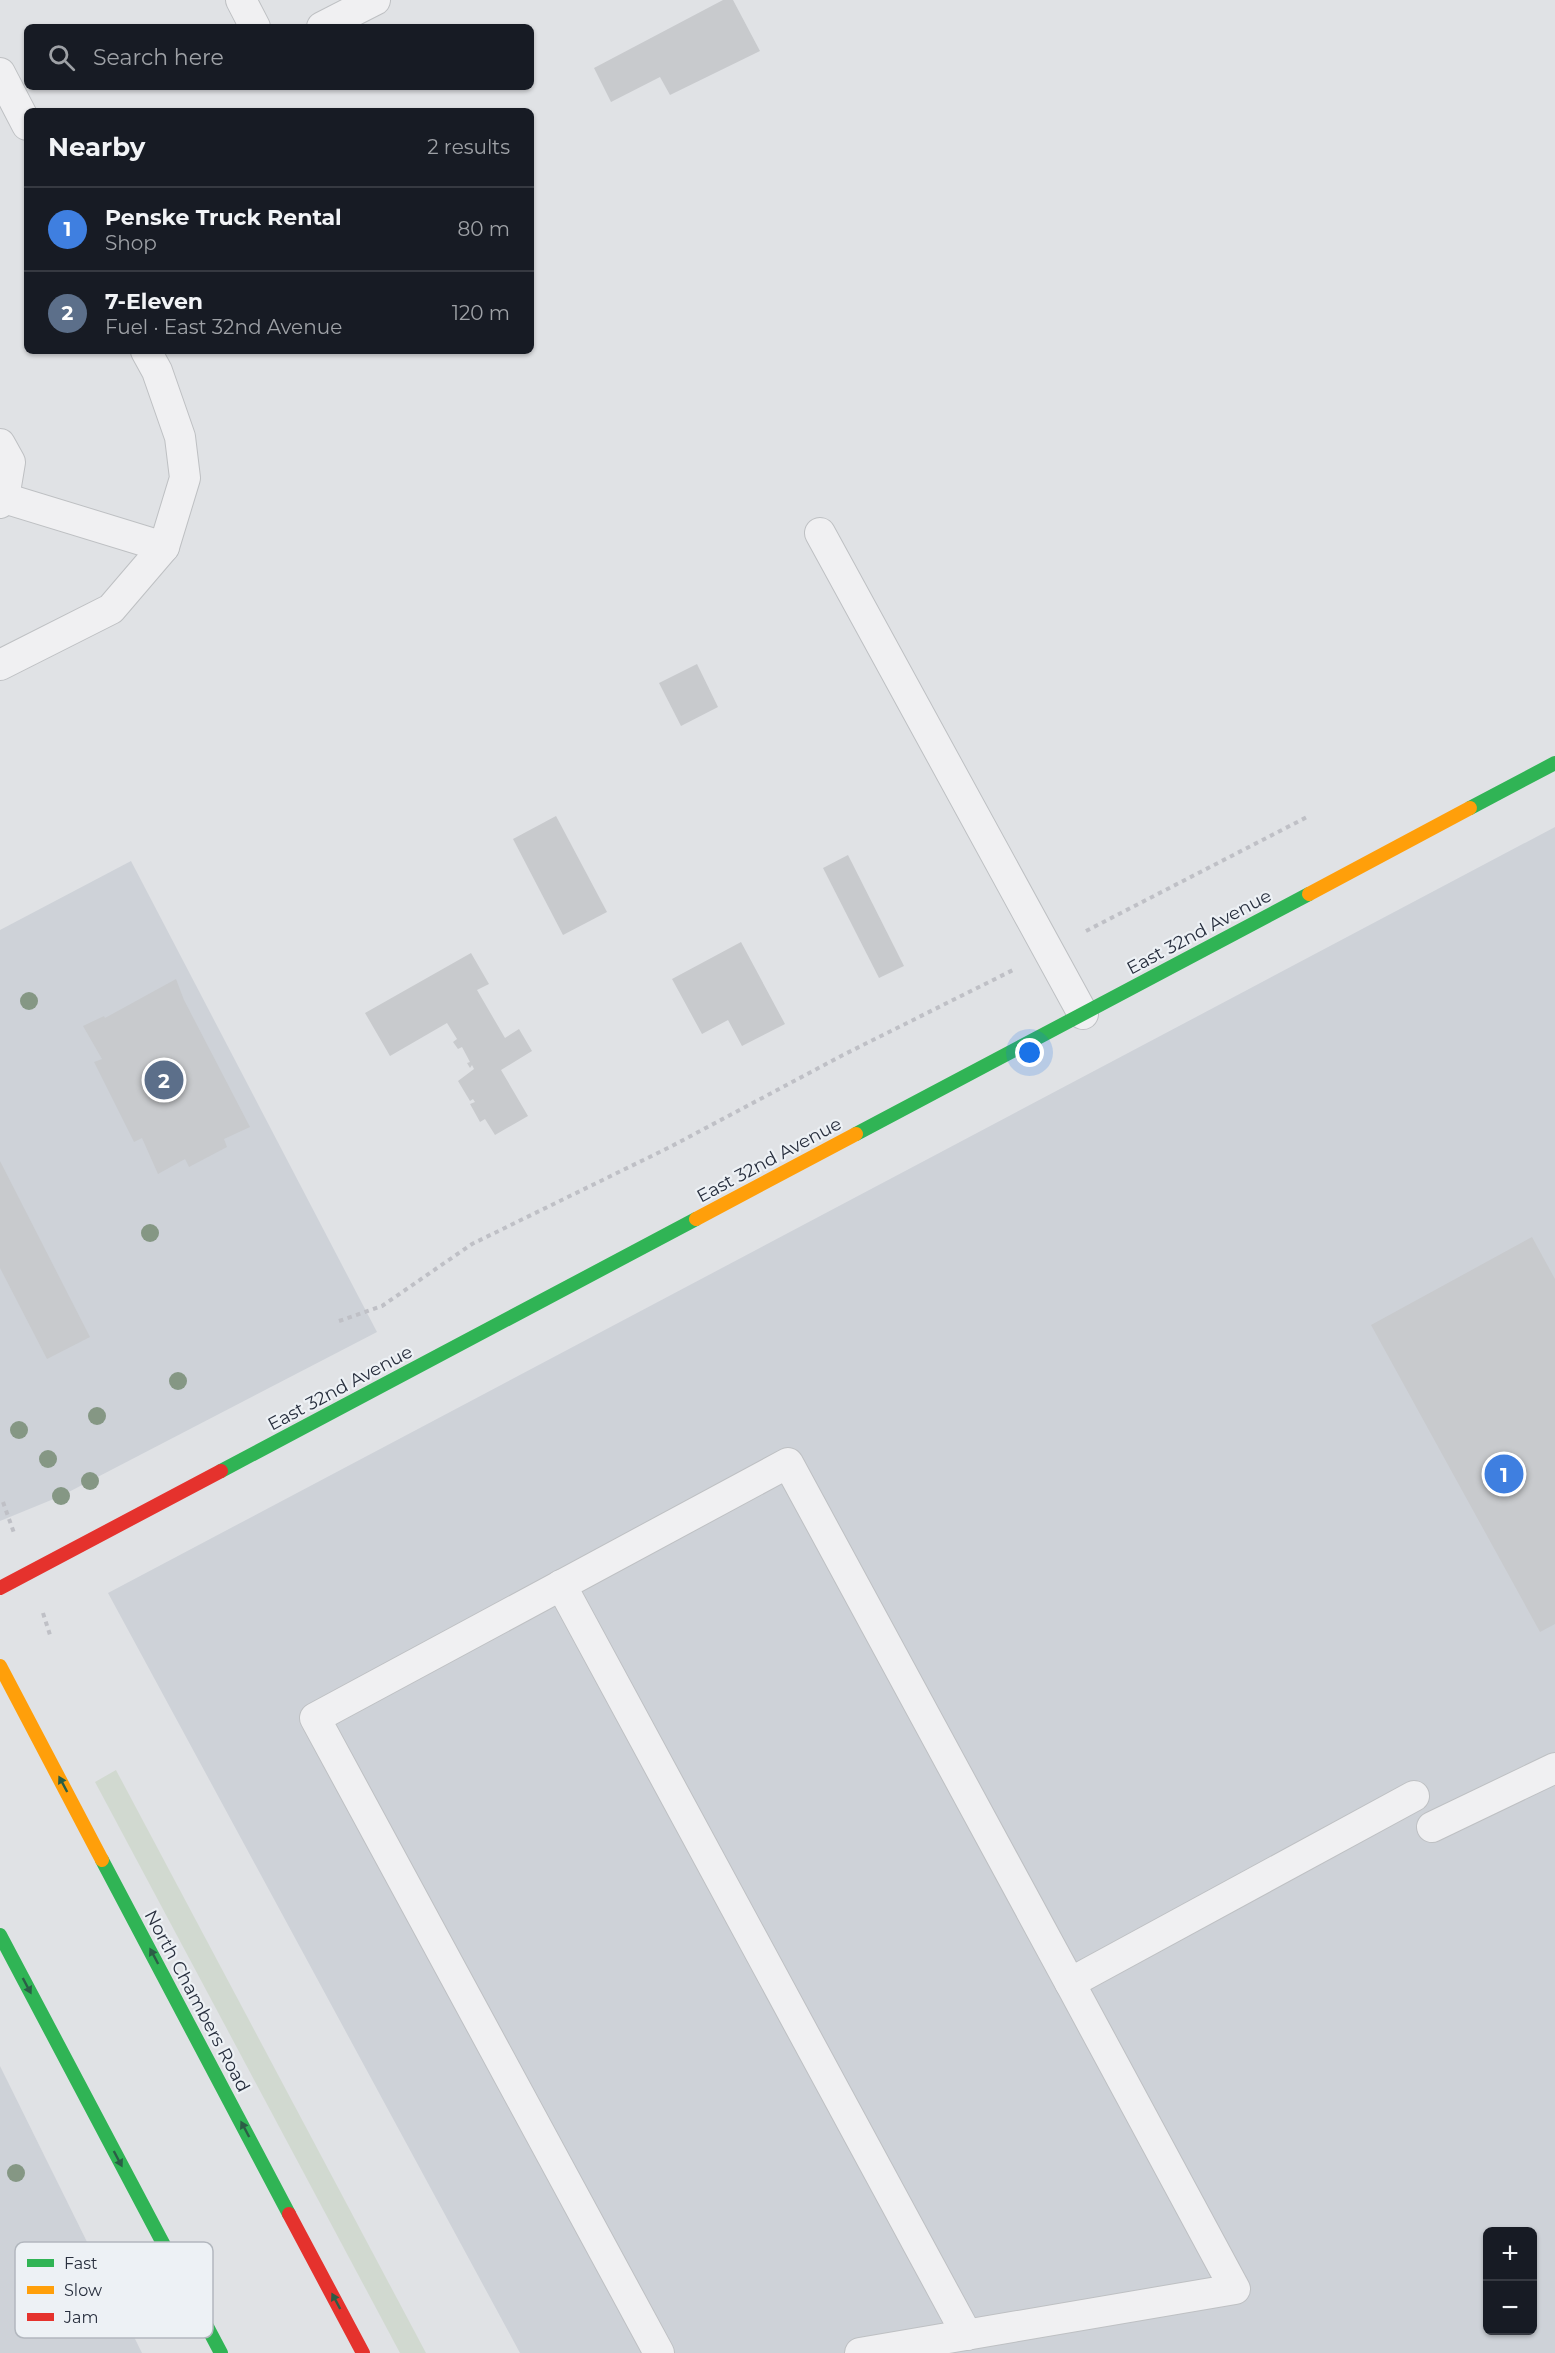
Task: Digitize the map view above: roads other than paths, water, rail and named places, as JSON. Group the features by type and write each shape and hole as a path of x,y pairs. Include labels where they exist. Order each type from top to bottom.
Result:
{"street":[{"name":"East 32nd Avenue","path":"0,1588 1555,763"},
{"name":"North Chambers Road","path":"0,1666 363,2353"},
{"path":"0,1935 162,2242"},
{"path":"213,2338 221,2353"}],"lane":[{"path":"241,0 253,24"},
{"path":"328,24 375,0"},
{"path":"0,73 24,119"},
{"path":"0,665 111,609 164,547 185,478 180,437 157,371 148,354"},
{"path":"0,444 10,462 2,501 164,547"},
{"path":"820,533 1083,1014"},
{"path":"658,2353 315,1718 788,1463 1235,2289 860,2353"},
{"path":"561,1586 967,2335"},
{"path":"1432,1827 1555,1768"},
{"path":"1070,1983 1414,1796"}],"place":[{"name":"7-Eleven","path":"164,1080"},
{"name":"Penske Truck Rental","path":"1504,1474"}]}
